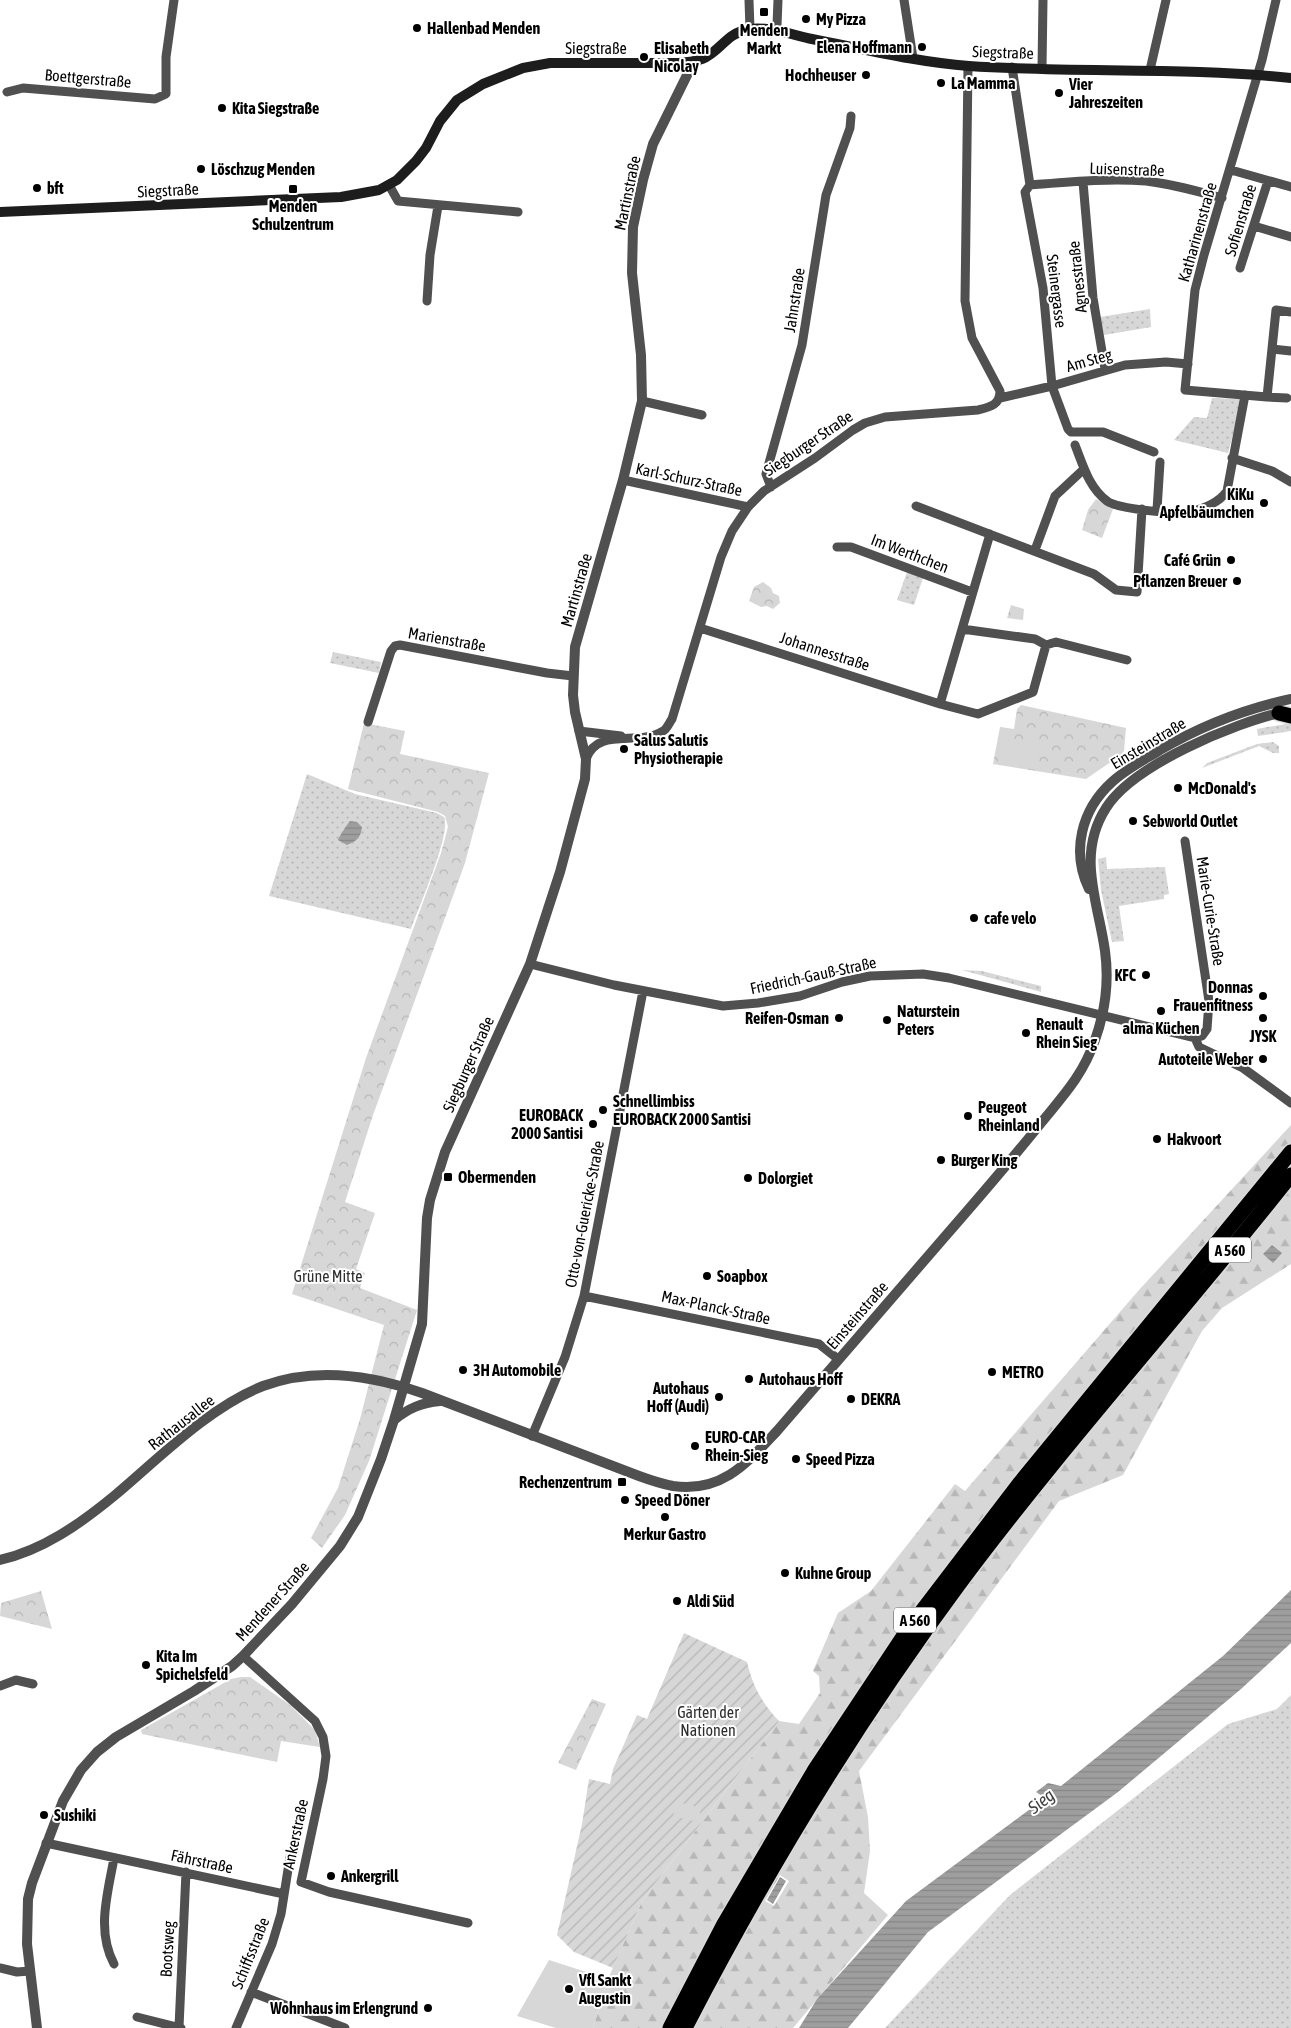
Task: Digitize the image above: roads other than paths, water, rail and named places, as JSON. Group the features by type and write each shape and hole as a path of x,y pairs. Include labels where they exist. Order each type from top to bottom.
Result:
{"highway":[{"name":"A 560","path":"670,2028 724,1924 814,1770 909,1628 1038,1461 1291,1152"},
{"name":"A 560","path":"685,2028 720,1960 805,1813 856,1731 909,1654 961,1582 1085,1424 1291,1175"}],"main road":[{"name":"Siegstraße","path":"0,212 341,198 375,191 389,185 404,174 416,161 426,148 440,121 457,100 469,91 504,75 525,67 550,63 679,63 694,61 712,53 725,40 740,31 750,29 772,31 913,58 968,66 1150,70 1291,78"}],"street":[{"name":"Boettgerstraße","path":"7,92 23,88 155,99 166,94 166,57 174,0"},
{"path":"749,0 750,29"},
{"path":"772,31 777,25 778,0"},
{"path":"904,0 913,58"},
{"path":"1042,68 1043,0"},
{"path":"1150,70 1166,0"},
{"name":"Katharinenstraße","path":"1245,395 1185,390 1195,290 1258,75 1276,0"},
{"name":"Martinstraße","path":"579,731 575,712 573,676 575,648 623,480 642,401 641,355 632,273 633,227 653,144 694,61"},
{"path":"968,66 965,300 972,338 1000,391 1000,398"},
{"name":"Steinergasse","path":"1012,67 1030,185 1025,192 1043,288 1052,386 1068,430 1071,432 1103,432 1154,452"},
{"name":"Jahnstraße","path":"771,487 766,474 802,345 826,195 850,128 851,116"},
{"path":"1231,170 1291,187"},
{"name":"Luisenstraße","path":"1030,185 1145,181 1178,186 1222,198"},
{"name":"Sofienstraße","path":"1240,268 1268,181"},
{"name":"Agnesstraße","path":"1083,182 1093,298 1105,369"},
{"path":"389,185 398,202 518,212"},
{"path":"427,301 430,255 438,206"},
{"path":"1254,226 1291,237"},
{"path":"1267,396 1276,310 1291,312"},
{"path":"1272,349 1291,351"},
{"name":"Am Steg","path":"1000,398 1052,386 1105,369 1144,363 1188,364"},
{"path":"1076,445 1084,469 1094,488 1107,502 1118,507 1189,512 1217,502 1227,492 1245,395 1287,398"},
{"name":"Siegburger Straße","path":"404,1387 422,1324 426,1229 430,1200 437,1175 530,964 563,862 585,779 586,759 589,750 597,743 651,737 664,730 672,719 721,557 732,532 748,507 771,487 853,430 870,421 897,415 978,410 988,408 1000,398"},
{"path":"642,401 702,415"},
{"path":"1232,458 1272,470 1291,482"},
{"path":"1157,510 1160,462"},
{"path":"1035,550 1055,496 1084,469"},
{"name":"Karl-Schurz-Straße","path":"623,480 748,507"},
{"path":"916,506 1094,574 1116,590 1137,592 1142,509"},
{"path":"940,704 990,534"},
{"name":"Im Werthchen","path":"837,547 851,547 972,592"},
{"name":"Johannesstraße","path":"700,628 940,704 978,714 1033,692 1046,645"},
{"path":"962,629 1035,639 1046,645 1056,642 1127,660"},
{"name":"Marienstraße","path":"368,722 391,651 395,646 400,645 547,674 573,676"},
{"name":"Einsteinstraße","path":"1093,897 1080,866 1080,840 1089,811 1113,781 1148,757 1206,726 1250,709 1291,699"},
{"name":"Einsteinstraße","path":"404,1387 639,1476 672,1486 708,1485 731,1476 749,1461 995,1181 1080,1075 1090,1055 1102,1017 1106,990 1106,962 1093,897 1090,864 1092,843 1100,818 1115,796 1133,780 1190,746 1230,728 1287,713"},
{"name":"Siegburger Straße","path":"586,759 579,731 634,738"},
{"name":"Marie-Curie-Straße","path":"1185,841 1209,1001 1207,1029 1202,1036 1195,1038"},
{"name":"Friedrich-Gauß-Straße","path":"530,964 643,991 723,1006 758,1003 800,996 842,982 870,976 923,974 956,980 1102,1017"},
{"name":"Otto-von-Guericke-Straße","path":"532,1436 565,1357 584,1296 643,991"},
{"path":"1102,1017 1195,1038 1199,1047 1243,1068 1291,1103"},
{"name":"Max-Planck-Straße","path":"584,1296 819,1344 838,1359"},
{"name":"Rathausallee","path":"0,1560 12,1558 48,1543 98,1510 204,1420 235,1400 263,1386 296,1378 321,1375 376,1379 404,1387"},
{"name":"Mendener Straße","path":"37,2028 26,1934 28,1900 46,1843 69,1790 81,1770 97,1752 131,1727 194,1691 232,1666 279,1618 340,1546 358,1517 381,1459 404,1387"},
{"path":"394,1420 412,1407 441,1400"},
{"name":"Ankerstraße","path":"243,1656 315,1721 323,1737 326,1756 323,1778 300,1882 329,1892 468,1924"},
{"path":"0,1686 16,1680 33,1684"},
{"name":"Fährstraße","path":"46,1843 284,1894"},
{"name":"Schiffsstraße","path":"236,2028 272,1944 281,1914 290,1857"},
{"path":"114,1858 103,1918 109,1954 114,1964"},
{"name":"Bootsweg","path":"137,2017 180,2028 186,1872"},
{"path":"0,1968 17,1972 30,1971"},
{"path":"251,1992 345,2028"}],"water":[{"path":"350,821 357,822 362,827 358,838 347,845 338,840"},
{"path":"1272,1245 1282,1253 1273,1263 1263,1254"},
{"name":"Sieg","path":"1291,1590 1291,1643 1241,1689 1118,1792 928,1932 848,2028 799,2028 817,1999 906,1901 1045,1798 1036,1792 1048,1783 1061,1786 1223,1656"},
{"path":"780,1877 786,1881 773,1904 767,1900"}],"place":[{"name":"Menden Markt","path":"764,12"},
{"name":"My Pizza","path":"806,19"},
{"name":"Hallenbad Menden","path":"417,28"},
{"name":"Elena Hoffmann","path":"922,47"},
{"name":"Elisabeth Nicolay","path":"644,57"},
{"name":"Hochheuser","path":"866,75"},
{"name":"La Mamma","path":"941,83"},
{"name":"Vier Jahreszeiten","path":"1059,93"},
{"name":"Kita Siegstraße","path":"222,108"},
{"name":"Löschzug Menden","path":"201,169"},
{"name":"bft","path":"37,188"},
{"name":"Menden Schulzentrum","path":"293,189"},
{"name":"KiKu Apfelbäumchen","path":"1264,503"},
{"name":"Café Grün","path":"1231,560"},
{"name":"Pflanzen Breuer","path":"1237,581"},
{"name":"Salus Salutis Physiotherapie","path":"624,749"},
{"name":"McDonald's","path":"1178,788"},
{"name":"Sebworld Outlet","path":"1133,821"},
{"name":"cafe velo","path":"974,918"},
{"name":"KFC","path":"1146,975"},
{"name":"Donnas Frauenfitness","path":"1263,996"},
{"name":"alma Küchen","path":"1161,1011"},
{"name":"Reifen-Osman","path":"839,1018"},
{"name":"JYSK","path":"1263,1018"},
{"name":"Naturstein Peters","path":"887,1020"},
{"name":"Renault Rhein Sieg","path":"1026,1033"},
{"name":"Autoteile Weber","path":"1263,1059"},
{"name":"Schnellimbiss EUROBACK 2000 Santisi","path":"603,1110"},
{"name":"Peugeot Rheinland","path":"968,1116"},
{"name":"EUROBACK 2000 Santisi","path":"593,1124"},
{"name":"Hakvoort","path":"1157,1139"},
{"name":"Burger King","path":"941,1160"},
{"name":"Obermenden","path":"448,1177"},
{"name":"Dolorgiet","path":"748,1178"},
{"name":"Soapbox","path":"707,1276"},
{"name":"3H Automobile","path":"463,1370"},
{"name":"METRO","path":"992,1372"},
{"name":"Autohaus Hoff","path":"749,1379"},
{"name":"Autohaus Hoff (Audi)","path":"719,1397"},
{"name":"DEKRA","path":"851,1399"},
{"name":"EURO-CAR Rhein-Sieg","path":"695,1446"},
{"name":"Speed Pizza","path":"796,1459"},
{"name":"Rechenzentrum","path":"622,1482"},
{"name":"Speed Döner","path":"625,1500"},
{"name":"Merkur Gastro","path":"665,1517"},
{"name":"Kuhne Group","path":"785,1573"},
{"name":"Aldi Süd","path":"677,1601"},
{"name":"Kita Im Spichelsfeld","path":"146,1665"},
{"name":"Sushiki","path":"44,1815"},
{"name":"Ankergrill","path":"331,1876"},
{"name":"Vfl Sankt Augustin","path":"569,1989"},
{"name":"Wohnhaus im Erlengrund","path":"428,2008"}],"park label":[{"name":"Grüne Mitte","path":"328,1276"},
{"name":"Gärten der Nationen","path":"708,1721"}]}
